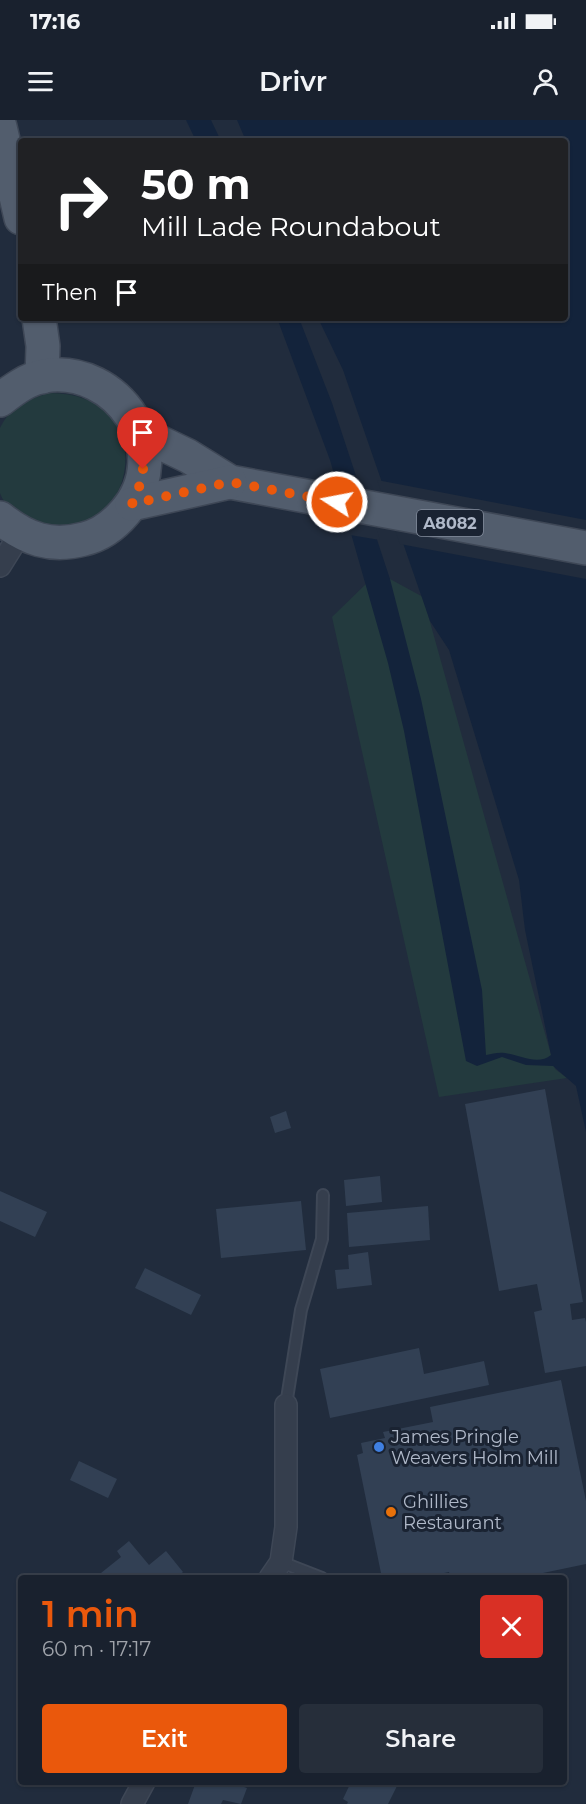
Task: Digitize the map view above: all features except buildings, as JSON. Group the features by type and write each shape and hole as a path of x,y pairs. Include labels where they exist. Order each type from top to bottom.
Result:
{"main road":[{"path":"0,127 18,205"},
{"path":"39,321 43,346 42,376"},
{"path":"0,400 19,385 42,376 67,375 91,380 112,393 129,411 140,433 144,457 141,482 132,504 115,523 93,537 77,541 44,542 10,526"},
{"name":"A8082","path":"140,433 188,456 230,482 586,548"},
{"name":"A8082","path":"132,504 230,482"}],"street":[{"path":"0,566 10,526"},
{"path":"276,1570 286,1527 286,1405"},
{"path":"132,1804 142,1785"}],"lane":[{"path":"286,1405 301,1310 322,1239 323,1195"},
{"path":"276,1570 305,1575"}],"green space":[{"path":"49,393 87,400 111,418 124,443 124,471 115,497 96,518 69,528 29,521 9,507 0,493 0,428 20,405"},
{"path":"390,579 423,597 555,1069 567,1078 439,1097 332,617 367,583"}],"water":[{"path":"186,120 211,120 220,138 195,138"},
{"path":"237,120 586,120 586,1132 576,1086 553,1066 526,1065 502,1057 477,1066 466,1061 404,731 388,663 330,460 278,321 300,321 332,403 390,579 421,699 482,990 486,1055 502,1053 535,1060 546,1058 551,1055 525,930 519,880 449,650 430,621 343,370 319,321 568,321 568,138 245,138"}],"pier":[{"path":"331,471 359,476 380,540 350,535"},
{"path":"377,480 586,520 586,579 400,544"}],"place":[{"name":"James Pringle Weavers Holm Mill","path":"379,1447"},
{"name":"Ghillies Restaurant","path":"391,1512"}],"route":[{"path":"143,469 141,482 132,504 180,491 230,482 337,502"}]}
